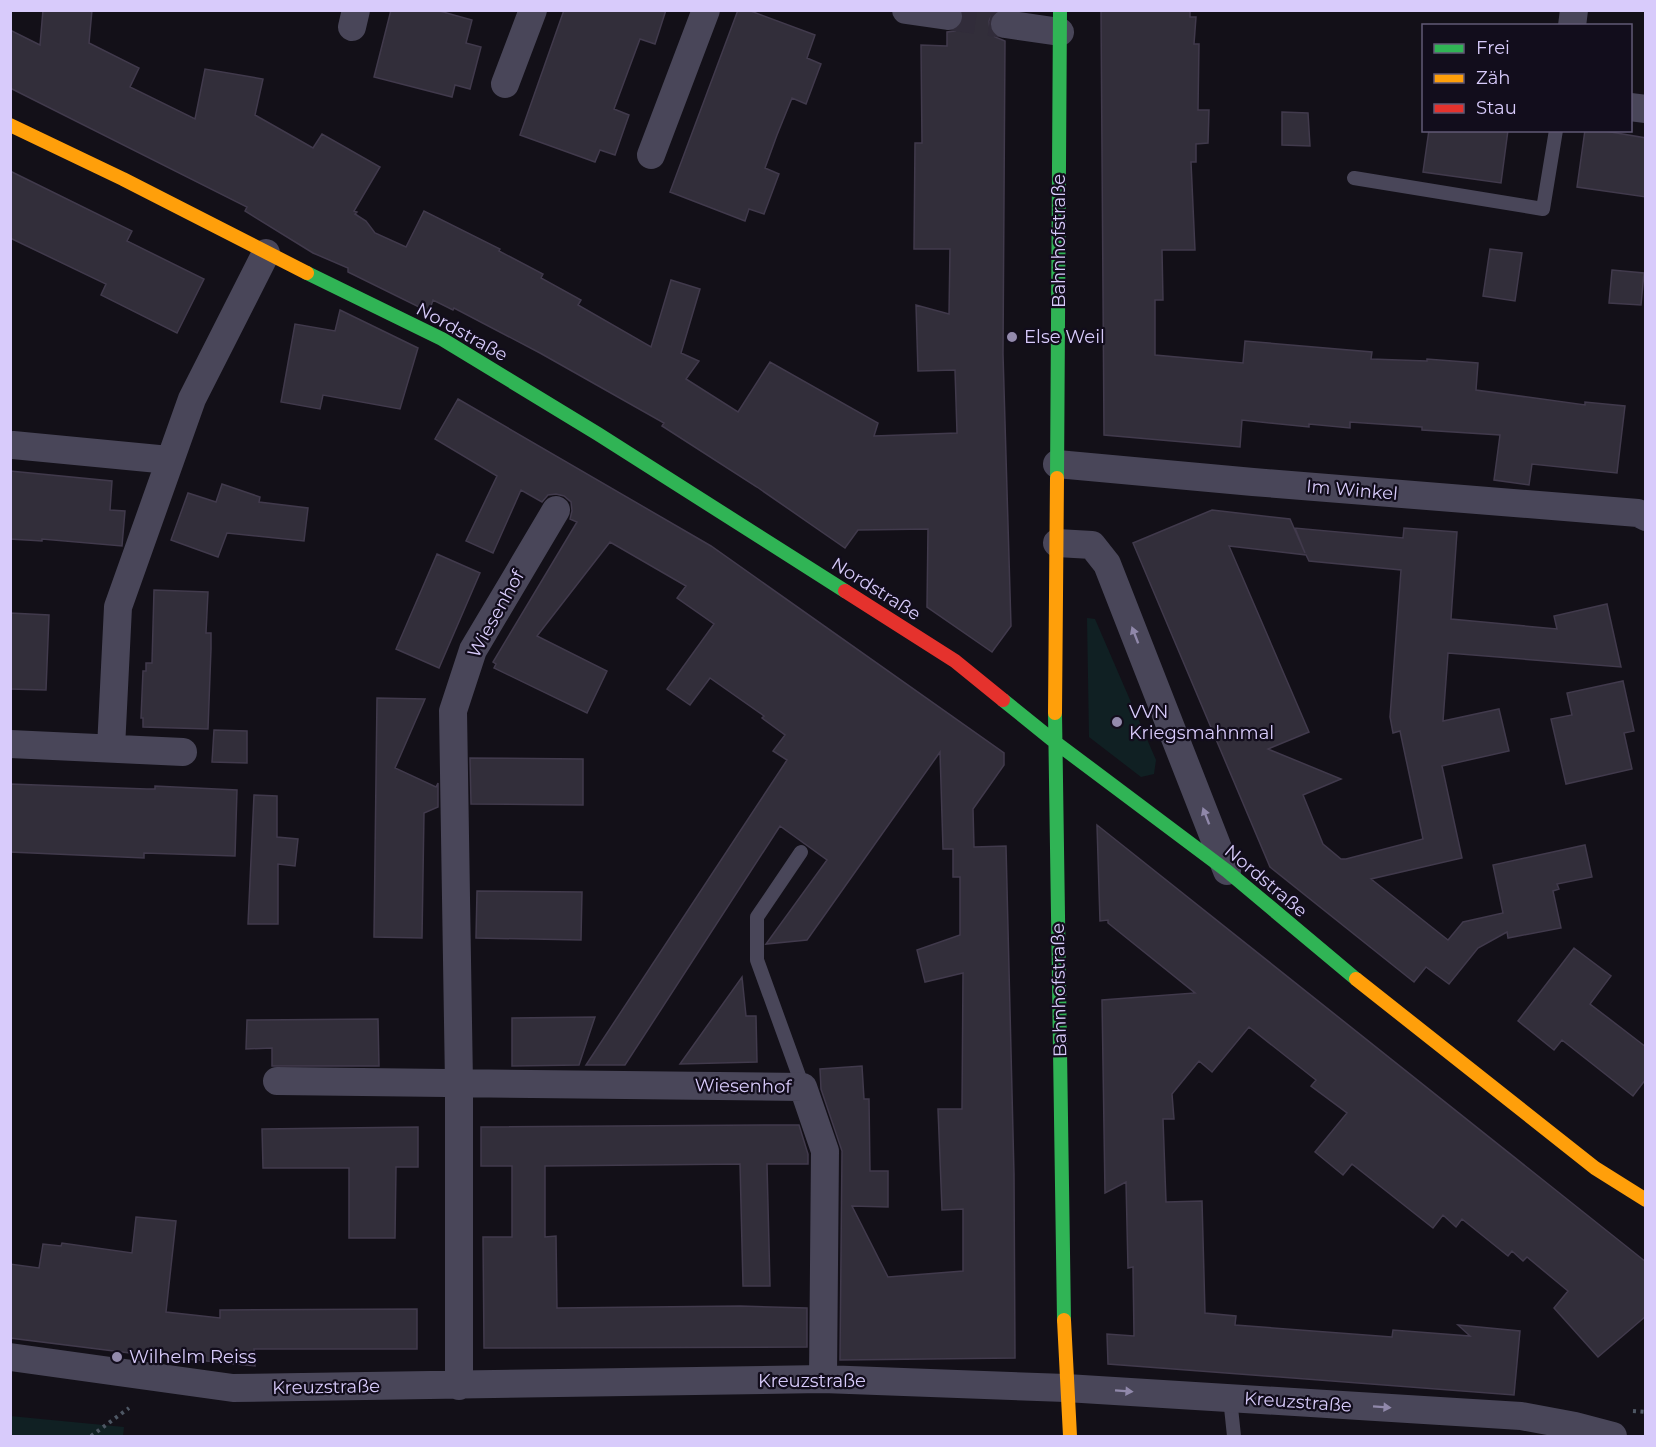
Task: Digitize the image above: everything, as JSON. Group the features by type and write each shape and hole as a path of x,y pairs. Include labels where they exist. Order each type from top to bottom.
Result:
{"street":[{"path":"505,84 534,10"},
{"path":"651,155 706,10"},
{"path":"906,10 948,16"},
{"path":"1005,24 1060,21"},
{"name":"Bahnhofstraße","path":"1060,21 1055,742 1066,1388 1070,1437"},
{"name":"Nordstraße","path":"10,125 442,339 598,434 955,661 1055,742 1227,871 1334,962 1595,1168 1646,1200"},
{"path":"111,748 118,607 192,399 266,253"},
{"path":"13,445 169,460"},
{"name":"Im Winkel","path":"1057,464 1638,513 1646,517"},
{"name":"Wiesenhof","path":"459,1386 459,1084 453,711 473,650 556,510"},
{"path":"1056,543 1092,545 1107,564 1227,871"},
{"path":"10,744 183,752"},
{"name":"Wiesenhof","path":"277,1081 803,1087 825,1151 823,1379"},
{"name":"Kreuzstraße","path":"10,1357 233,1388 823,1379 1066,1388 1521,1416 1575,1426 1613,1437"}],"lane":[{"path":"1354,177 1543,209 1556,132"},
{"path":"801,852 758,917 757,960 803,1087"},
{"path":"1230,1398 1234,1437"}],"shaded area":[{"path":"1087,618 1095,619 1156,760 1154,774 1141,777 1089,737"},
{"path":"10,1416 124,1427 123,1436 11,1436"}],"building":[{"path":"43,10 92,10 89,43 139,68 130,87 195,119 205,69 263,79 255,115 313,148 322,134 380,167 354,211 375,233 406,247 424,211 500,249 499,251 543,274 541,278 581,300 578,305 651,347 671,280 700,289 681,353 699,361 686,379 738,412 770,362 878,423 874,436 957,433 955,370 918,371 916,305 949,314 950,249 914,249 915,143 922,143 921,45 947,46 947,32 955,31 961,26 964,19 963,10 996,10 989,21 990,30 995,37 1005,41 1003,354 1011,626 992,652 927,607 928,529 858,530 845,548 757,487 662,426 664,423 540,353 454,308 453,310 433,300 429,312 348,272 348,268 313,253 245,211 247,207 10,88 10,30 40,45"},
{"path":"391,10 436,10 472,20 466,43 481,47 470,89 455,85 452,97 374,77"},
{"path":"564,10 666,10 655,44 640,39 614,109 629,115 615,155 600,150 595,162 520,135"},
{"path":"738,10 748,10 815,35 807,58 821,64 806,104 792,98 777,135 765,168 779,174 764,214 749,209 745,221 670,192"},
{"path":"1101,10 1190,10 1190,17 1196,17 1194,44 1199,44 1198,110 1209,110 1208,143 1196,144 1196,162 1191,162 1195,250 1162,250 1163,300 1155,300 1155,355 1243,363 1245,341 1372,352 1371,359 1427,361 1427,359 1478,363 1476,390 1585,405 1585,402 1625,406 1617,473 1532,464 1529,485 1494,480 1500,435 1422,430 1422,427 1350,422 1350,428 1309,424 1309,427 1242,420 1240,447 1104,435"},
{"path":"1282,112 1308,113 1310,146 1282,145"},
{"path":"1429,132 1508,132 1501,183 1423,172"},
{"path":"1585,132 1611,132 1646,138 1646,197 1577,187"},
{"path":"10,171 132,231 127,241 204,279 177,333 101,295 106,284 10,238"},
{"path":"1490,249 1522,253 1515,301 1483,296"},
{"path":"1612,270 1644,273 1641,305 1609,303"},
{"path":"340,310 418,348 400,409 323,395 320,409 281,402 295,324 335,331"},
{"path":"458,399 711,546 1004,753 1004,765 973,809 974,847 1006,846 1014,1174 1015,1358 840,1360 842,1151 821,1089 820,1069 862,1066 864,1099 869,1099 870,1171 888,1171 888,1207 852,1206 888,1277 963,1271 963,1209 942,1210 938,1109 962,1109 963,973 925,982 917,950 960,935 960,877 953,877 953,849 943,849 940,752 807,940 766,944 827,860 780,826 625,1065 586,1065 787,760 773,751 785,735 762,718 764,716 710,678 690,705 667,689 714,624 677,598 686,586 610,542 537,636 607,671 587,713 494,668 496,664 493,662 577,522 570,519 571,502 564,496 548,495 542,502 521,490 493,553 466,541 497,476 435,439"},
{"path":"10,471 112,481 110,510 125,511 122,546 42,539 42,541 10,539"},
{"path":"222,484 260,497 259,502 308,508 304,541 227,533 218,557 171,540 188,493 216,502"},
{"path":"1212,510 1290,519 1305,553 1295,528 1403,538 1404,528 1457,532 1451,619 1557,629 1554,616 1607,604 1621,667 1448,653 1443,721 1499,709 1509,751 1442,766 1462,858 1371,879 1448,940 1463,922 1503,913 1493,865 1585,845 1592,877 1557,884 1559,889 1553,891 1561,928 1508,938 1507,932 1478,948 1449,984 1426,967 1414,982 1270,867 1133,543","holes":["1229,546 1306,555 1309,561 1401,570 1390,717 1393,733 1400,731 1423,839 1341,859 1323,844 1303,795 1341,779 1268,749 1309,732"]},
{"path":"437,554 480,573 439,668 396,649"},
{"path":"154,590 208,592 206,633 211,633 211,649 208,729 143,727 143,718 141,718 143,671 146,671 146,663 152,663"},
{"path":"10,613 49,615 46,690 10,689"},
{"path":"1623,681 1634,731 1624,733 1632,769 1566,784 1551,719 1572,715 1567,693"},
{"path":"377,698 425,699 395,768 436,787 438,783 438,807 424,813 422,938 374,937"},
{"path":"214,730 247,731 247,763 212,762"},
{"path":"470,758 583,759 583,805 471,804"},
{"path":"10,784 147,789 155,789 155,786 237,790 235,856 144,853 144,858 10,852"},
{"path":"254,795 277,796 277,837 298,839 295,866 278,864 278,924 248,924"},
{"path":"1097,825 1646,1262 1646,1316 1598,1357 1554,1308 1568,1291 1527,1257 1523,1261 1512,1251 1508,1256 1462,1219 1456,1227 1443,1215 1433,1228 1352,1164 1343,1175 1315,1152 1347,1113 1311,1086 1316,1080 1249,1027 1212,1072 1199,1061 1172,1094 1174,1119 1163,1119 1166,1202 1202,1201 1205,1313 1236,1316 1235,1325 1392,1337 1393,1330 1470,1336 1458,1325 1520,1331 1514,1395 1108,1364 1107,1334 1134,1336 1133,1267 1128,1268 1126,1182 1105,1193 1102,1000 1195,993 1108,923 1108,920 1100,921"},
{"path":"477,891 582,892 581,940 476,938"},
{"path":"1574,948 1611,976 1590,1004 1646,1047 1646,1079 1633,1096 1562,1040 1554,1050 1518,1021"},
{"path":"742,977 746,1016 756,1016 757,1062 680,1064"},
{"path":"595,1017 579,1065 512,1066 512,1018"},
{"path":"378,1019 379,1066 272,1066 272,1048 246,1049 247,1020"},
{"path":"799,1125 808,1154 808,1164 767,1164 770,1286 743,1286 740,1164 545,1166 545,1237 556,1236 557,1308 740,1306 807,1308 807,1347 484,1348 483,1237 512,1237 512,1166 481,1166 481,1127"},
{"path":"418,1127 418,1167 396,1167 395,1238 349,1238 349,1168 263,1168 262,1129"},
{"path":"136,1217 176,1221 166,1312 220,1318 220,1310 417,1309 417,1349 254,1349 255,1366 10,1338 10,1264 39,1268 43,1244 61,1246 62,1243 132,1253"}],"tunnel":[{"path":"948,16 1005,24"}],"traffic: fast":[{"path":"1057,478 1060,10"},
{"path":"307,273 442,339 598,434 845,591"},
{"path":"1003,700 1055,742 1227,871 1356,979"},
{"path":"1055,713 1064,1320"}],"traffic: slow":[{"path":"10,125 123,179 307,273"},
{"path":"1055,713 1057,478"},
{"path":"1356,979 1595,1168 1646,1200"},
{"path":"1064,1320 1070,1436"}],"traffic: jam":[{"path":"845,591 955,661 1003,700"}],"place":[{"name":"Else Weil","path":"1012,337"},
{"name":"VVN Kriegsmahnmal","path":"1117,722"},
{"name":"Wilhelm Reiss","path":"117,1357"}]}
